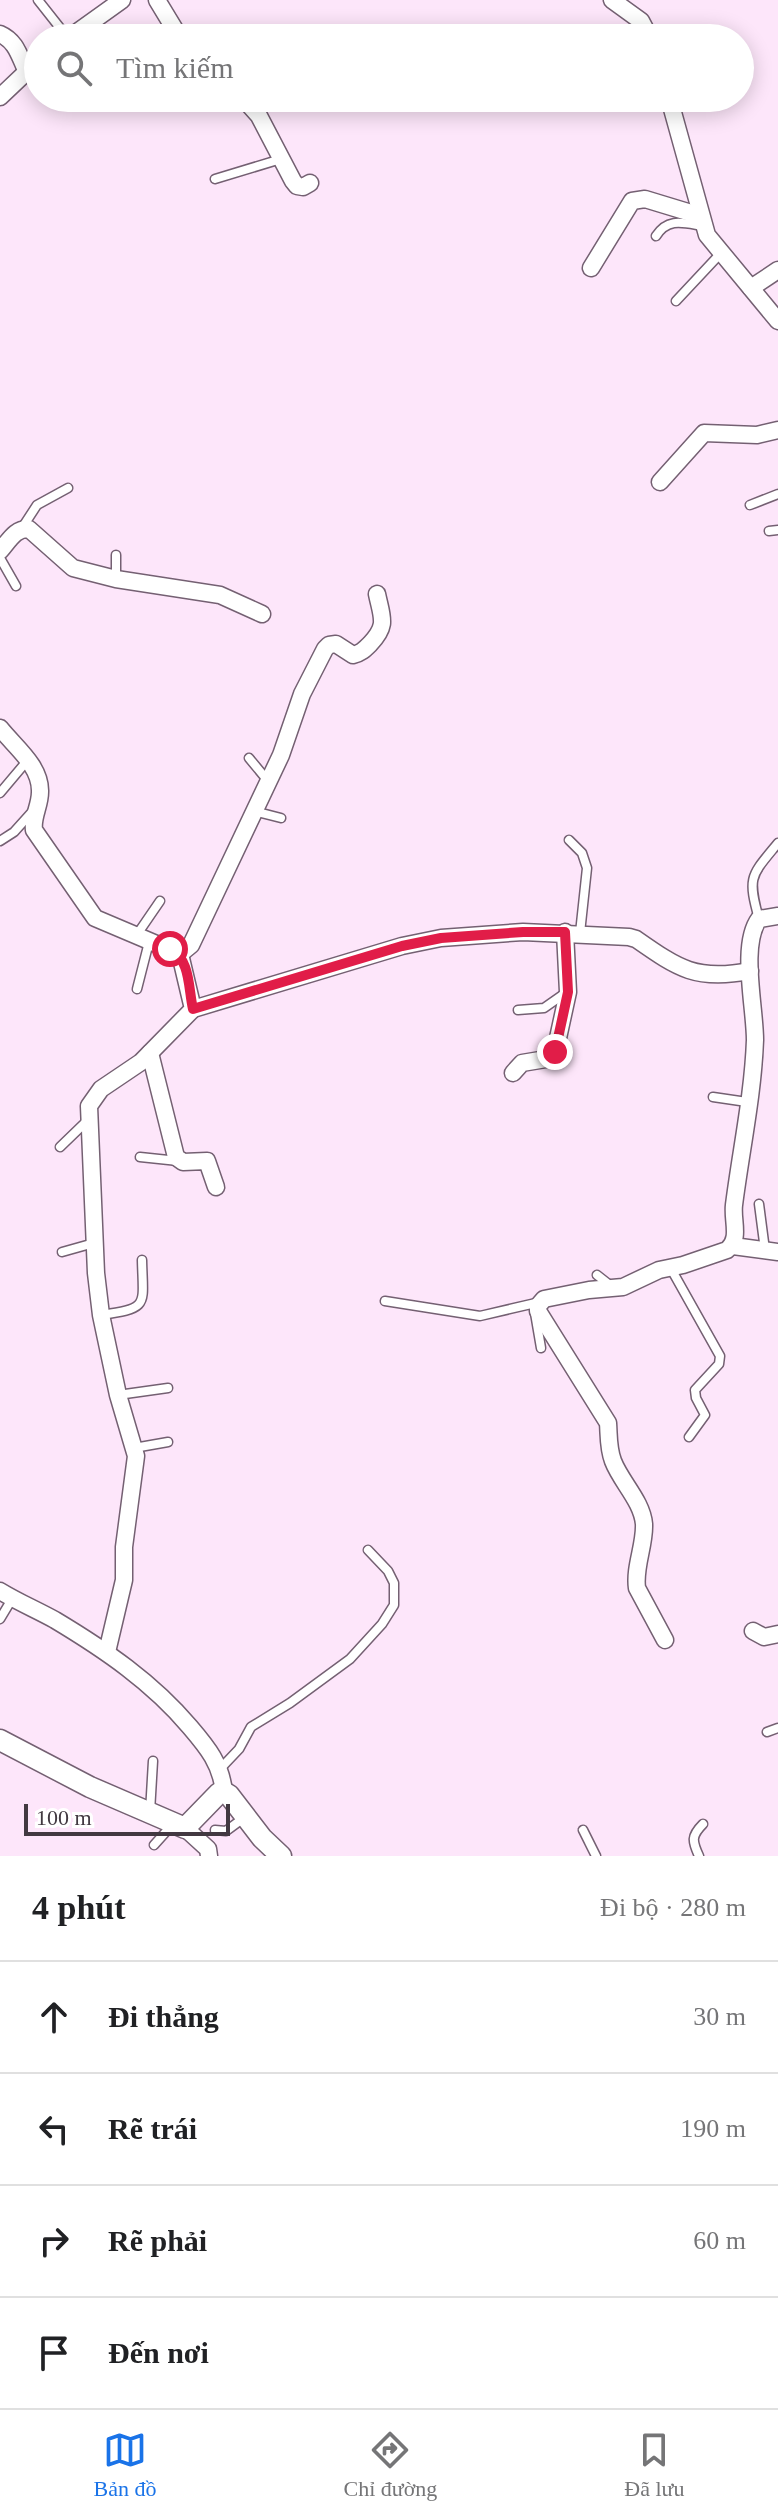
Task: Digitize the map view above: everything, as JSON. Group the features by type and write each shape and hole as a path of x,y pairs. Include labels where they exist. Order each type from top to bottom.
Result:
{"street":[{"path":"88,24 122,0"},
{"path":"157,0 172,24"},
{"path":"612,0 643,24"},
{"path":"0,34 9,39 24,56"},
{"path":"0,97 24,73"},
{"path":"255,112 297,186 310,183"},
{"path":"673,112 702,221 721,253 778,321"},
{"path":"591,268 632,201 645,199 702,221"},
{"path":"751,288 778,270"},
{"path":"660,482 704,433 757,435 778,430"},
{"path":"0,551 21,528 29,529 73,568 116,579 220,595 262,614"},
{"path":"180,954 191,945 281,755 302,694 325,649 336,644 353,655 361,653 381,632 384,625 377,594"},
{"path":"0,728 28,760 38,777 41,790 34,830 87,910 103,924 180,954"},
{"path":"665,1640 637,1588 644,1523 614,1463 608,1442 608,1423 538,1311 536,1303 589,1290 615,1289 733,1246 734,1208 754,1044 750,971 752,934 759,919 778,916"},
{"path":"107,1652 124,1580 124,1547 136,1463 101,1315 89,1106 101,1089 150,1053 193,1009 402,946 441,938 523,932 636,939 674,966 723,976 750,971"},
{"path":"513,1073 522,1063 546,1059 555,1052 568,992 572,933"},
{"path":"180,954 193,1009"},
{"path":"150,1053 179,1161 207,1161 216,1187"},
{"path":"733,1246 772,1251"},
{"path":"6,1594 107,1652 138,1674 210,1751 220,1769 224,1792 275,1854"},
{"path":"753,1631 764,1637 778,1634"},
{"path":"0,1740 90,1787 179,1826 208,1849 209,1856"},
{"path":"179,1826 224,1792"}],"lane":[{"path":"38,0 57,24"},
{"path":"215,179 281,158"},
{"path":"656,236 668,223 702,221"},
{"path":"676,301 721,253"},
{"path":"21,528 37,505 68,488"},
{"path":"750,505 778,494"},
{"path":"116,555 116,579"},
{"path":"0,558 16,586"},
{"path":"249,758 268,781"},
{"path":"0,793 28,760"},
{"path":"0,841 14,832 39,803"},
{"path":"253,811 281,818"},
{"path":"569,840 582,853 587,868 572,933"},
{"path":"759,919 751,889 753,877 778,843"},
{"path":"137,989 142,939 160,901"},
{"path":"518,1010 538,1010 568,992"},
{"path":"713,1097 747,1102"},
{"path":"60,1147 89,1118"},
{"path":"140,1157 179,1161"},
{"path":"759,1204 772,1251"},
{"path":"62,1252 95,1243"},
{"path":"101,1315 139,1307 143,1298 142,1260"},
{"path":"670,1267 721,1359 695,1390 705,1415 689,1437"},
{"path":"597,1275 615,1289"},
{"path":"385,1301 480,1316 536,1303 541,1348"},
{"path":"118,1395 168,1388"},
{"path":"134,1448 168,1442"},
{"path":"220,1769 239,1749 251,1727 350,1659 382,1624 394,1605 394,1583 388,1571 368,1550"},
{"path":"0,1619 6,1594"},
{"path":"767,1732 778,1728"},
{"path":"150,1813 153,1761"},
{"path":"215,1830 226,1831 246,1817"},
{"path":"699,1856 692,1842 693,1834 703,1824"},
{"path":"154,1845 179,1826"},
{"path":"583,1830 596,1856"}],"route":[{"path":"170,949 180,954 184,963 193,1009 402,946 441,938 565,932 568,992 555,1052"}]}
